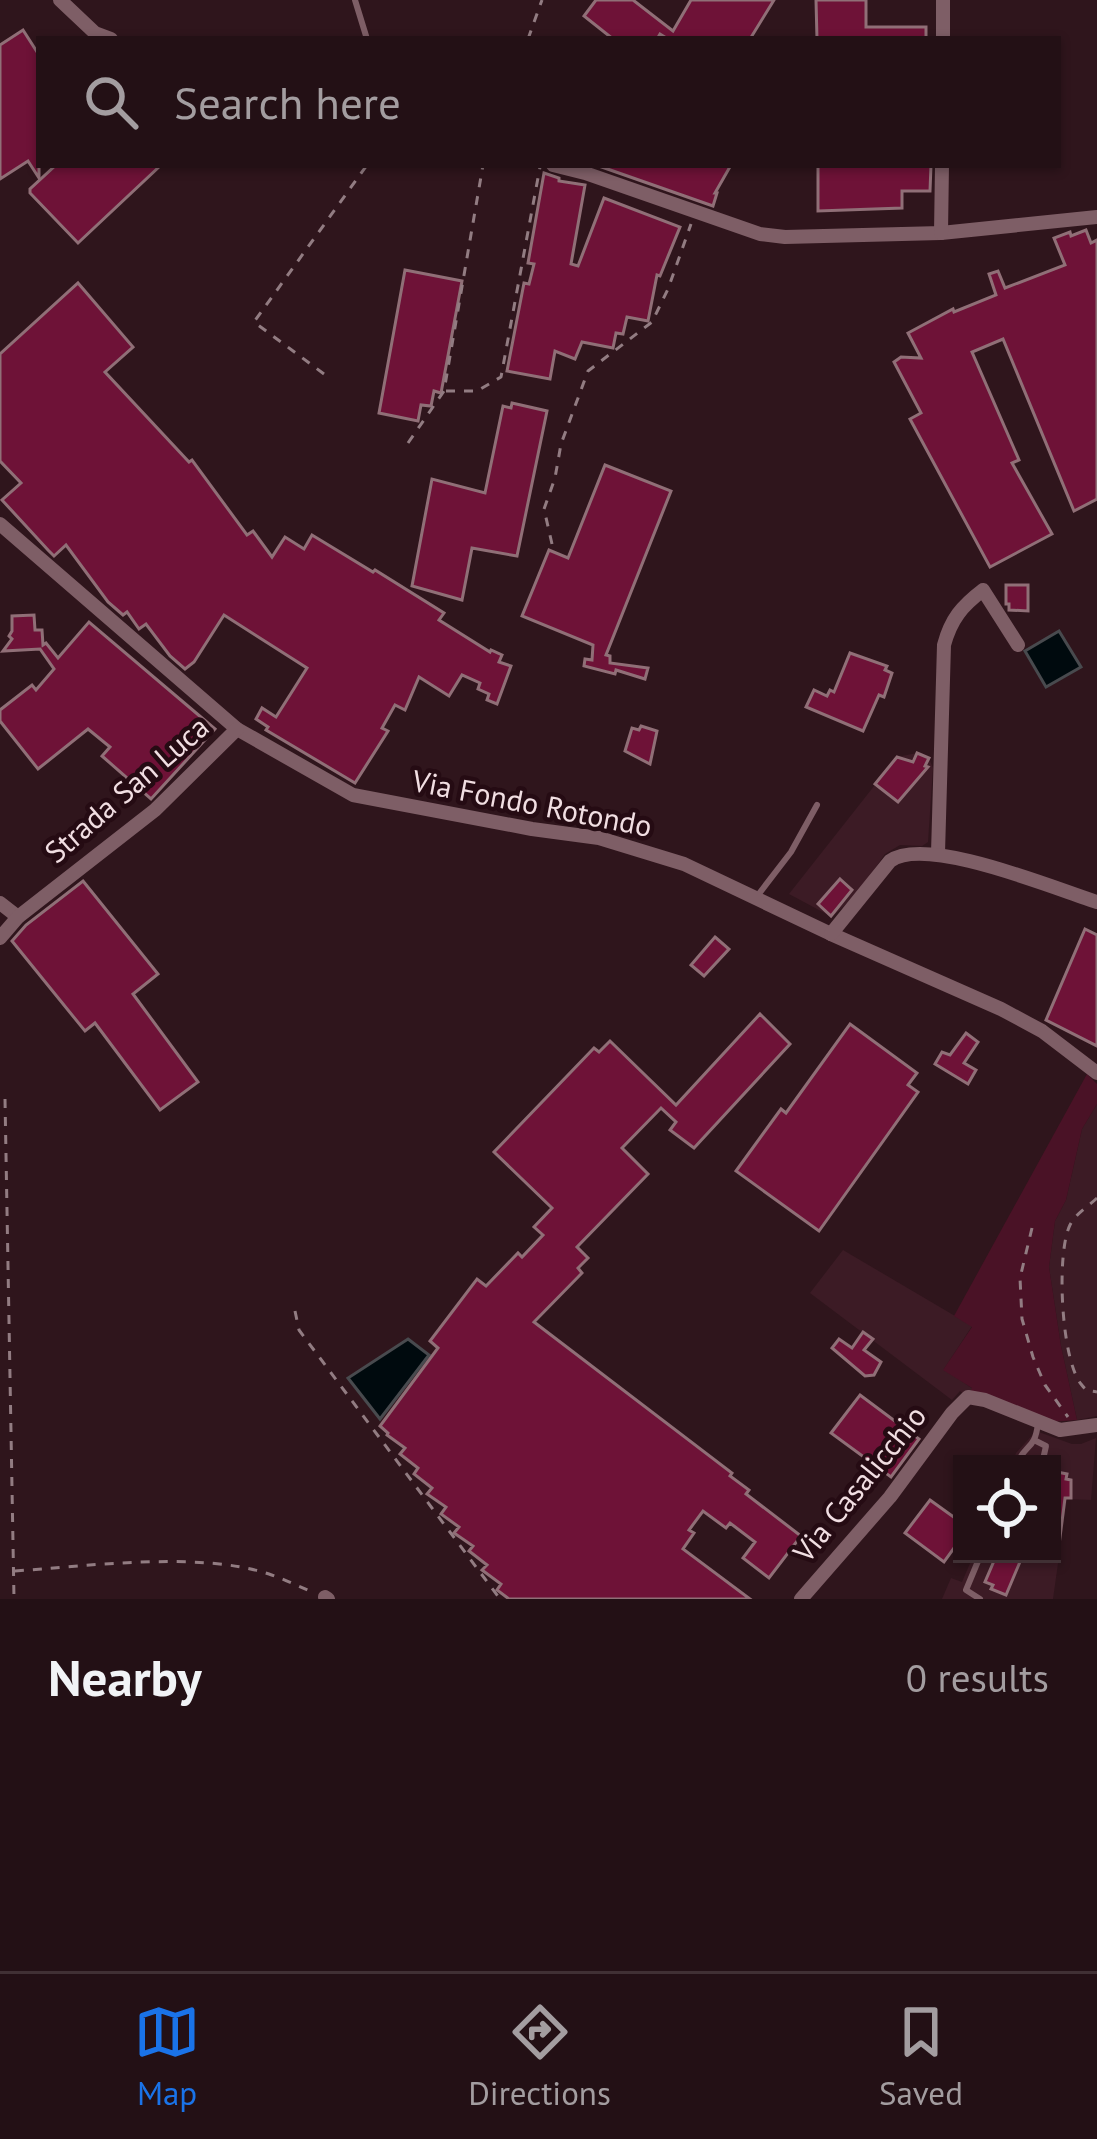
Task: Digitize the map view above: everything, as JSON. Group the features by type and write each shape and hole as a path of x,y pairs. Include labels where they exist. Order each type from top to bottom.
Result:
{"street":[{"path":"60,0 104,36"},
{"path":"943,0 943,36"},
{"path":"565,168 760,234 785,237 941,233 1097,217"},
{"path":"941,168 941,233"},
{"name":"Via Fondo Rotondo","path":"0,524 237,728 353,795 532,830 599,838 684,863 1001,1009 1042,1031 1097,1073"},
{"path":"938,853 948,628 963,605 983,590 1018,645"},
{"name":"Strada San Luca","path":"0,938 18,916 154,810 237,728"},
{"path":"831,934 893,858 911,852 938,853 1097,902"},
{"path":"0,903 18,916"},
{"name":"Via Casalicchio","path":"801,1599 890,1497 968,1396 1060,1430 1097,1425"}],"lane":[{"path":"355,0 366,36"},
{"path":"755,898 791,852 817,805"},
{"path":"1021,1455 1036,1441 1038,1423"},
{"path":"1036,1441 1046,1446 1044,1455"},
{"path":"977,1563 966,1591 980,1599"}],"path":[{"path":"529,36 542,0"},
{"path":"324,374 254,322 366,168"},
{"path":"408,443 444,392 482,168"},
{"path":"444,392 477,391 501,377 540,168"},
{"path":"552,544 544,509 588,370 652,322 695,211"},
{"path":"5,1099 14,1599"},
{"path":"1097,1198 1071,1221 1062,1288 1066,1342 1078,1382 1097,1392"},
{"path":"1032,1228 1020,1277 1022,1319 1039,1371 1067,1413 1072,1430"},
{"path":"295,1310 299,1330 500,1599"},
{"path":"13,1571 140,1563 226,1564 268,1574 326,1598"}],"shaded area":[{"path":"1059,631 1081,667 1046,687 1025,651"},
{"path":"917,753 929,758 933,768 928,842 900,845 885,854 856,895 832,917 789,894 897,757"},
{"path":"1087,1074 1097,1084 1097,1104 1082,1129 1066,1200 1055,1221 1049,1267 1077,1420 1038,1423 968,1397 972,1388 943,1370 972,1327 954,1316"},
{"path":"1097,1104 1097,1416 1077,1420 1049,1267 1055,1221 1066,1200 1082,1129"},
{"path":"843,1250 972,1326 944,1369 973,1389 968,1397 960,1391 952,1400 810,1293"},
{"path":"408,1339 429,1355 380,1419 348,1378"},
{"path":"1036,1431 1072,1444 1096,1438 1091,1500 1067,1499 1061,1542 1061,1455 1016,1453"},
{"path":"970,1563 1058,1563 1053,1599 942,1599 951,1578 962,1582"}],"building":[{"path":"596,0 633,0 673,31 691,0 774,0 752,36 609,36 584,16"},
{"path":"816,0 866,0 866,27 926,27 926,36 817,36"},
{"path":"23,30 36,50 39,178 28,161 0,179 0,45"},
{"path":"53,168 158,168 78,243 30,189"},
{"path":"605,168 729,168 713,206"},
{"path":"818,168 931,168 930,191 902,191 902,208 818,211"},
{"path":"544,173 585,185 571,264 578,266 604,198 680,227 657,275 648,321 627,317 613,348 582,342 575,359 555,351 550,379 507,371 524,283 529,284 534,264 528,263"},
{"path":"1086,230 1091,243 1097,240 1097,499 1074,511 1003,339 972,352 1019,460 1012,463 1052,534 990,567 910,419 921,413 894,362 901,357 921,358 908,333 953,309 996,295 989,274 998,271 1005,288 1065,265 1054,238"},
{"path":"405,270 462,281 441,393 434,391 431,406 421,405 418,421 379,413"},
{"path":"78,283 133,347 105,372 192,460 247,535 253,531 272,557 285,537 304,549 312,535 444,613 439,620 502,655 499,662 511,666 497,704 478,689 480,683 462,675 449,696 419,677 405,710 395,705 382,728 388,731 355,783 266,730 256,719 262,708 276,717 307,668 224,615 185,669 146,624 139,629 127,612 123,615 108,602 66,545 54,556 48,550 2,500 21,483 0,461 0,354"},
{"path":"512,403 547,411 517,556 472,548 462,600 412,586 432,479 485,493 503,406 511,408"},
{"path":"605,465 671,491 606,655 610,663 648,668 645,679 584,666 585,659 592,660 593,645 522,616 549,550 568,558"},
{"path":"1006,585 1028,585 1028,611 1009,610"},
{"path":"34,615 43,645 58,658 89,622 215,729 151,799 102,756 110,747 88,729 38,769 0,721 0,710 32,685 36,690 54,669 40,649 3,651 12,639 12,616"},
{"path":"850,653 887,666 885,670 892,673 863,731 806,707 814,690 827,696 830,690 834,692"},
{"path":"632,728 657,731 650,764 625,751"},
{"path":"917,753 929,758 928,767 898,802 875,784 897,757 913,762"},
{"path":"840,879 852,890 831,916 818,904"},
{"path":"83,881 158,974 133,994 198,1082 160,1110 95,1023 85,1031 12,941"},
{"path":"1085,929 1097,935 1097,1046 1046,1020"},
{"path":"715,937 729,949 704,976 691,965"},
{"path":"760,1014 790,1044 694,1148 670,1130 676,1122 661,1108 622,1148 648,1174 577,1247 588,1258 578,1268 582,1273 534,1322 732,1473 749,1490 746,1494 801,1536 769,1578 743,1558 755,1542 703,1511 683,1549 750,1599 509,1599 497,1590 501,1584 482,1570 487,1565 469,1551 473,1546 454,1533 459,1527 441,1514 446,1507 427,1494 432,1488 400,1454 405,1448 380,1426 438,1348 430,1341 477,1279 486,1286 543,1235 534,1227 552,1208 494,1152 594,1048 599,1052 610,1041 676,1105"},
{"path":"850,1024 917,1073 908,1085 918,1092 819,1231 736,1171 781,1109 786,1113"},
{"path":"966,1033 978,1042 964,1063 976,1070 968,1084 935,1064 942,1052 950,1055"},
{"path":"863,1332 873,1339 864,1350 881,1362 874,1375 865,1376 832,1348 839,1339 852,1348"},
{"path":"860,1395 919,1439 891,1477 831,1433"},
{"path":"1061,1473 1071,1480 1071,1498 1065,1498 1061,1529"},
{"path":"930,1500 953,1517 953,1550 944,1562 905,1533"},
{"path":"993,1563 1019,1563 1006,1595 985,1582"}]}
